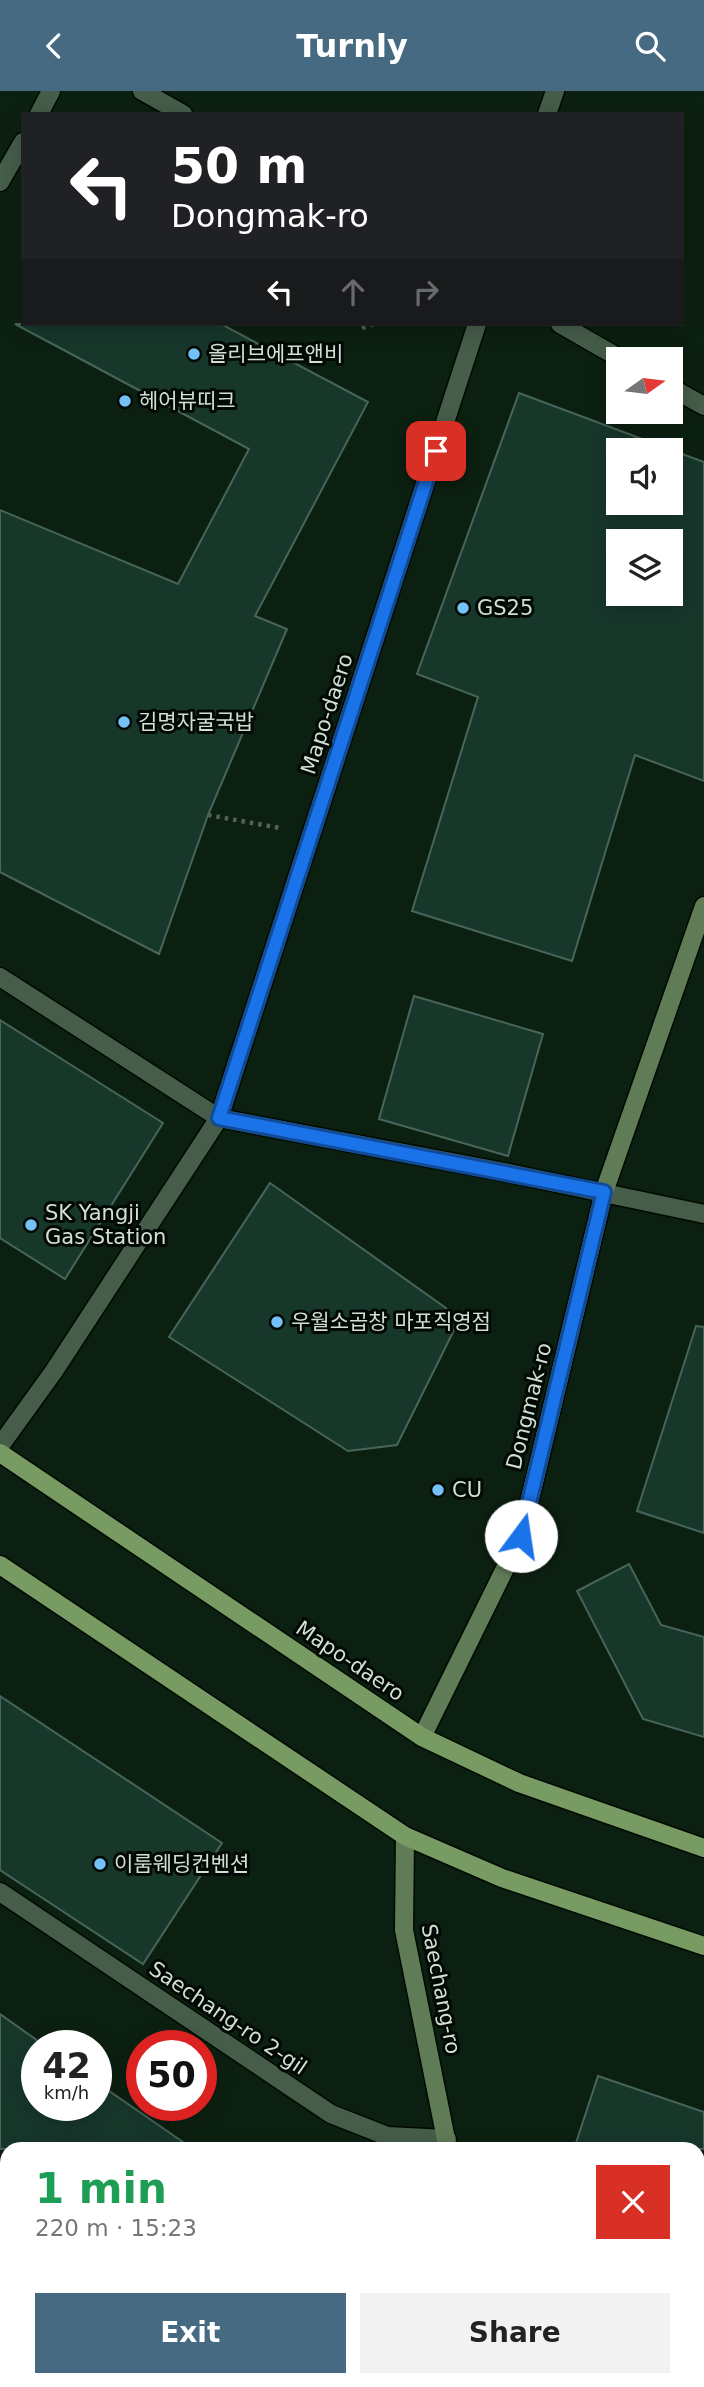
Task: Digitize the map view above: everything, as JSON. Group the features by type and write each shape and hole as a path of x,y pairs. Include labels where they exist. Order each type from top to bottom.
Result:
{"main road":[{"name":"Dongmak-ro","path":"422,1737 521,1536 604,1192 704,906"},
{"name":"Mapo-daero","path":"0,1453 422,1737 519,1783 704,1848"},
{"path":"0,1565 405,1836 502,1878 704,1946"},
{"name":"Saechang-ro","path":"405,1836 404,1930 448,2142"}],"street":[{"path":"39,112 51,91"},
{"path":"142,91 179,112"},
{"path":"548,112 555,91"},
{"path":"0,182 21,145"},
{"name":"Mapo-daero","path":"0,1446 54,1371 219,1118 476,326"},
{"path":"563,326 606,350"},
{"path":"683,394 704,406"},
{"path":"0,977 219,1118 604,1192 704,1214"},
{"name":"Saechang-ro 2-gil","path":"0,1892 331,2114 387,2136 433,2142"}],"path":[{"path":"362,328 368,326"},
{"path":"208,815 313,834"}],"building":[{"name":"김명자굴국밥","path":"15,324 225,326 368,402 255,616 287,629 208,815 159,954 0,872 0,510 178,584 249,449"},
{"path":"519,393 640,438 606,438 606,515 683,515 683,454 704,462 704,781 635,755 572,961 412,911 478,697 417,674"},
{"path":"414,996 543,1034 508,1156 379,1119"},
{"path":"0,1020 163,1123 65,1279 0,1238"},
{"path":"270,1183 460,1318 397,1445 348,1451 169,1337"},
{"path":"696,1326 704,1327 704,1533 637,1511"},
{"path":"629,1564 661,1625 704,1637 704,1737 643,1719 577,1591"},
{"path":"0,1696 222,1843 143,1964 0,1870"},
{"path":"0,2014 22,2030 21,2121 112,2121 112,2093 126,2103 126,2121 152,2121 183,2142 0,2142"},
{"path":"598,2076 704,2112 704,2142 576,2142"}],"place":[{"name":"올리브에프앤비","path":"194,354"},
{"name":"헤어뷰띠크","path":"125,401"},
{"name":"GS25","path":"463,608"},
{"name":"김명자굴국밥","path":"124,722"},
{"name":"SK Yangji Gas Station","path":"31,1225"},
{"name":"우월소곱창 마포직영점","path":"277,1322"},
{"name":"CU","path":"438,1490"},
{"name":"이룸웨딩컨벤션","path":"100,1864"}],"route":[{"path":"436,451 219,1118 604,1192 521,1536"}]}
